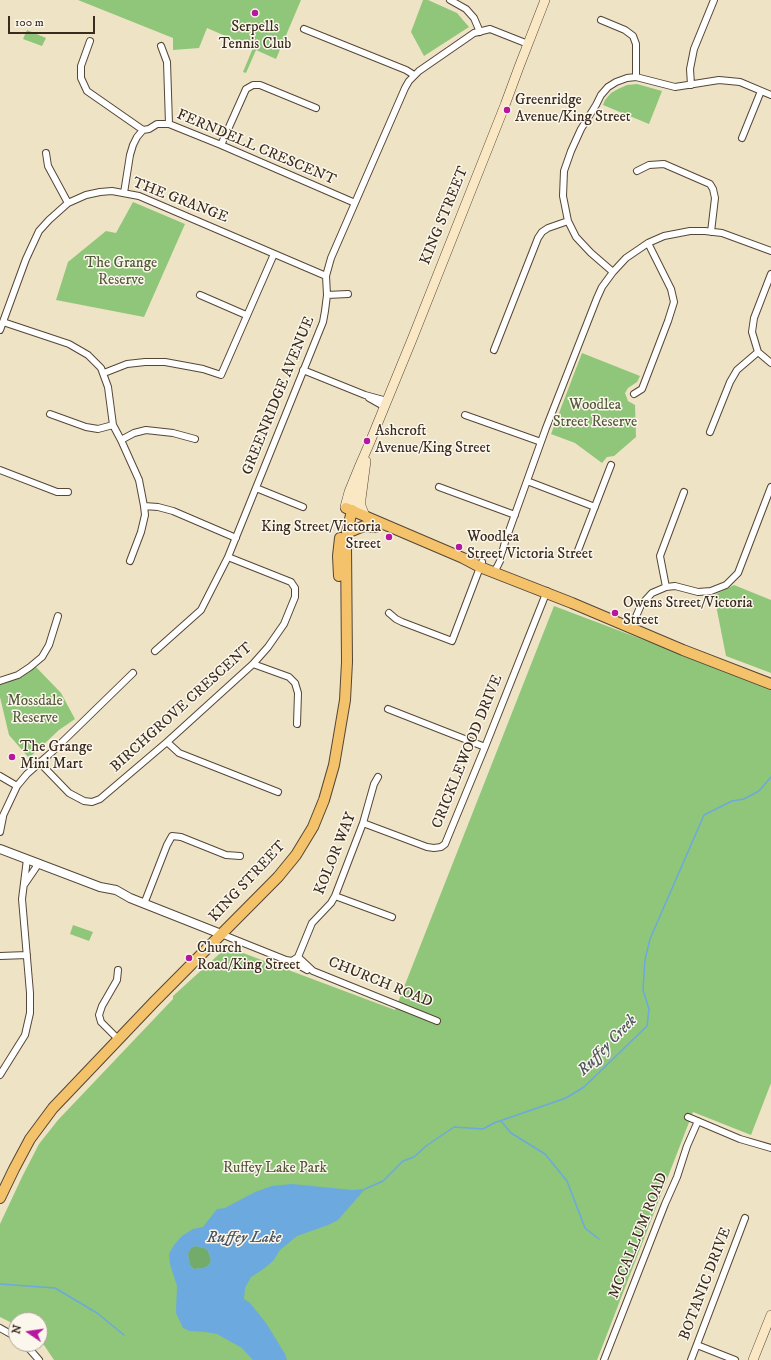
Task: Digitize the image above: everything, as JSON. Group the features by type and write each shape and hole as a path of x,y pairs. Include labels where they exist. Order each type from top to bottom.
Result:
{"main road":[{"name":"KING STREET","path":"346,633 341,603 338,556 352,485 506,105 545,0"},
{"name":"KING STREET","path":"0,1198 19,1158 38,1127 64,1096 289,865 307,838 317,817 334,765 344,712 347,675 347,512 366,461 370,442"},
{"path":"365,516 360,499 366,461"},
{"path":"347,512 365,516 463,558 495,568 631,628 725,667 771,684"},
{"path":"347,512 376,527 446,551"},
{"path":"347,533 364,526 376,527"},
{"path":"753,1360 771,1315"}],"street":[{"path":"450,0 466,9 474,18 480,32"},
{"path":"692,85 690,69 694,49 714,0"},
{"path":"601,20 625,30 633,36 636,44 636,78"},
{"path":"304,29 406,70 414,76"},
{"name":"GREENRIDGE AVENUE","path":"155,651 201,610 228,557 323,322 326,311 326,276 331,258 405,88 414,76 466,37 474,33 490,29 528,44"},
{"path":"90,40 81,66 80,78 87,92 143,130 133,145 124,193"},
{"path":"161,46 167,62 169,124"},
{"path":"613,272 585,248 576,237 568,221 562,196 564,171 581,129 601,94 616,82 627,78 636,78 675,87 719,80 740,82 771,95"},
{"path":"221,145 242,96 246,89 253,85 260,85 316,108"},
{"path":"742,138 761,91"},
{"name":"FERNDELL CRESCENT","path":"143,130 149,129 157,124 169,124 354,203"},
{"path":"46,153 48,166 68,203"},
{"path":"637,171 649,165 664,164 710,184 715,198 712,232"},
{"name":"THE GRANGE","path":"0,330 26,259 39,231 68,203 86,195 100,192 112,191 138,196 326,276"},
{"path":"494,350 538,238 542,232 548,228 568,221"},
{"path":"495,568 541,442 597,298 602,287 613,272 629,255 648,243 664,236 680,232 698,230 728,235 771,251"},
{"path":"634,394 642,389 674,302 671,290 648,243"},
{"path":"104,373 127,364 165,362 203,369 221,375 274,254"},
{"path":"771,276 754,318 752,332 758,352 771,362"},
{"path":"327,295 348,294"},
{"path":"200,295 246,315"},
{"path":"3,322 69,344 88,355 102,368 108,387 113,425 139,480 144,506 145,515 141,532 130,561"},
{"path":"710,432 730,382 737,370 758,352"},
{"path":"303,370 386,404"},
{"path":"50,414 86,427 98,429 113,425"},
{"path":"465,414 541,442"},
{"path":"121,440 134,433 146,430 158,430 196,439"},
{"path":"577,553 611,465"},
{"path":"0,470 57,492 68,492"},
{"path":"527,481 595,507"},
{"path":"438,487 515,515"},
{"path":"631,628 641,605 652,593 675,586 698,592 711,591 726,585 738,573 771,487"},
{"path":"256,488 303,507"},
{"path":"666,588 660,556 684,492"},
{"path":"144,506 158,507 173,511 236,538"},
{"name":"BIRCHGROVE CRESCENT","path":"39,762 69,793 84,801 92,802 100,799 167,742 253,664 268,647 284,624 295,597 295,588 290,582 228,557"},
{"path":"389,613 402,622 452,641 481,564"},
{"name":"CRICKLEWOOD DRIVE","path":"363,823 427,847 441,847 445,844 547,592"},
{"path":"0,681 18,675 42,657 49,645 58,616"},
{"path":"253,664 289,676 295,683 298,693 297,724"},
{"path":"0,832 4,816 17,786 27,774 53,751 133,673"},
{"path":"388,709 485,746"},
{"path":"167,742 179,753 278,792"},
{"path":"0,776 17,786"},
{"name":"KOLOR WAY","path":"296,958 312,923 335,896 363,823 374,784 378,777"},
{"path":"0,822 4,816"},
{"path":"144,904 171,833 226,855 240,856"},
{"name":"CHURCH ROAD","path":"0,849 100,887 116,890 144,904 286,960 296,958 313,971 437,1021"},
{"path":"0,1075 24,1035 29,1019 30,993 22,898 27,859"},
{"path":"23,886 39,863"},
{"path":"335,896 392,917"},
{"path":"0,956 26,955"},
{"path":"118,970 117,980 102,1006 99,1015 102,1022 119,1040"},
{"path":"688,1117 740,1139 771,1148"},
{"name":"MCCALLUM ROAD","path":"604,1360 698,1121"},
{"name":"BOTANIC DRIVE","path":"691,1360 745,1218"},
{"path":"696,1345 735,1360"},
{"path":"32,1352 39,1360"}],"green space":[{"path":"78,0 301,0 276,59 256,50 246,73 243,72 253,48 207,28 199,48 173,50 173,38"},
{"path":"423,0 428,0 457,13 469,27 424,56 411,32"},
{"path":"27,30 46,38 42,46 23,39"},
{"path":"637,84 662,91 649,124 603,105 611,93 627,85"},
{"name":"The Grange Reserve","path":"133,202 185,224 144,317 56,300 68,262 106,231 116,233"},
{"name":"Woodlea Street Reserve","path":"582,353 640,376 637,382 628,388 625,393 628,401 635,405 636,437 614,456 607,457 602,463 575,443 551,434"},
{"path":"734,585 771,600 771,673 726,656 714,595"},
{"name":"Ruffey Lake Park","path":"554,606 771,688 771,1083 751,1135 693,1112 597,1360 54,1360 48,1351 48,1312 8,1312 8,1321 0,1317 0,1224 39,1144 58,1120 173,999 173,996 227,947 395,1010"},
{"name":"Mossdale Reserve","path":"35,666 61,693 75,719 59,730 29,758 9,735 0,697 0,685 19,678"},
{"path":"73,925 93,932 89,941 70,934"},
{"path":"195,1246 204,1248 208,1251 211,1260 209,1265 204,1268 194,1269 190,1265 188,1254 191,1248"}],"water":[{"name":"Ruffey Lake","path":"292,1184 352,1190 365,1189 338,1220 297,1236 280,1250 273,1261 251,1277 245,1288 244,1299 250,1303 266,1323 285,1354 287,1360 253,1360 242,1348 217,1334 190,1331 183,1328 176,1313 177,1286 170,1264 169,1254 174,1245 182,1236 193,1229 203,1227 217,1209 225,1208 255,1192 272,1186","holes":["195,1246 204,1248 208,1251 211,1260 209,1265 204,1268 194,1269 190,1265 188,1254 191,1248"]}],"waterway":[{"name":"Ruffey Creek","path":"365,1189 383,1181 403,1161 414,1157 426,1146 454,1127 483,1129 494,1123 566,1098 584,1087 647,1026 649,1009 643,990 645,960 650,939 704,815 732,801 744,799 759,791 771,777"},
{"path":"501,1121 511,1133 545,1154 567,1181 585,1228 599,1239"},
{"name":"Ruffey Creek","path":"0,1284 55,1288 97,1313 124,1335"}],"place":[{"name":"Serpells Tennis Club","path":"255,13"},
{"name":"Greenridge Avenue/King Street","path":"507,110"},
{"name":"Ashcroft Avenue/King Street","path":"367,441"},
{"name":"King Street/Victoria Street","path":"389,537"},
{"name":"Woodlea Street/Victoria Street","path":"459,547"},
{"name":"Owens Street/Victoria Street","path":"615,613"},
{"name":"The Grange Mini Mart","path":"12,757"},
{"name":"Church Road/King Street","path":"189,958"}]}
